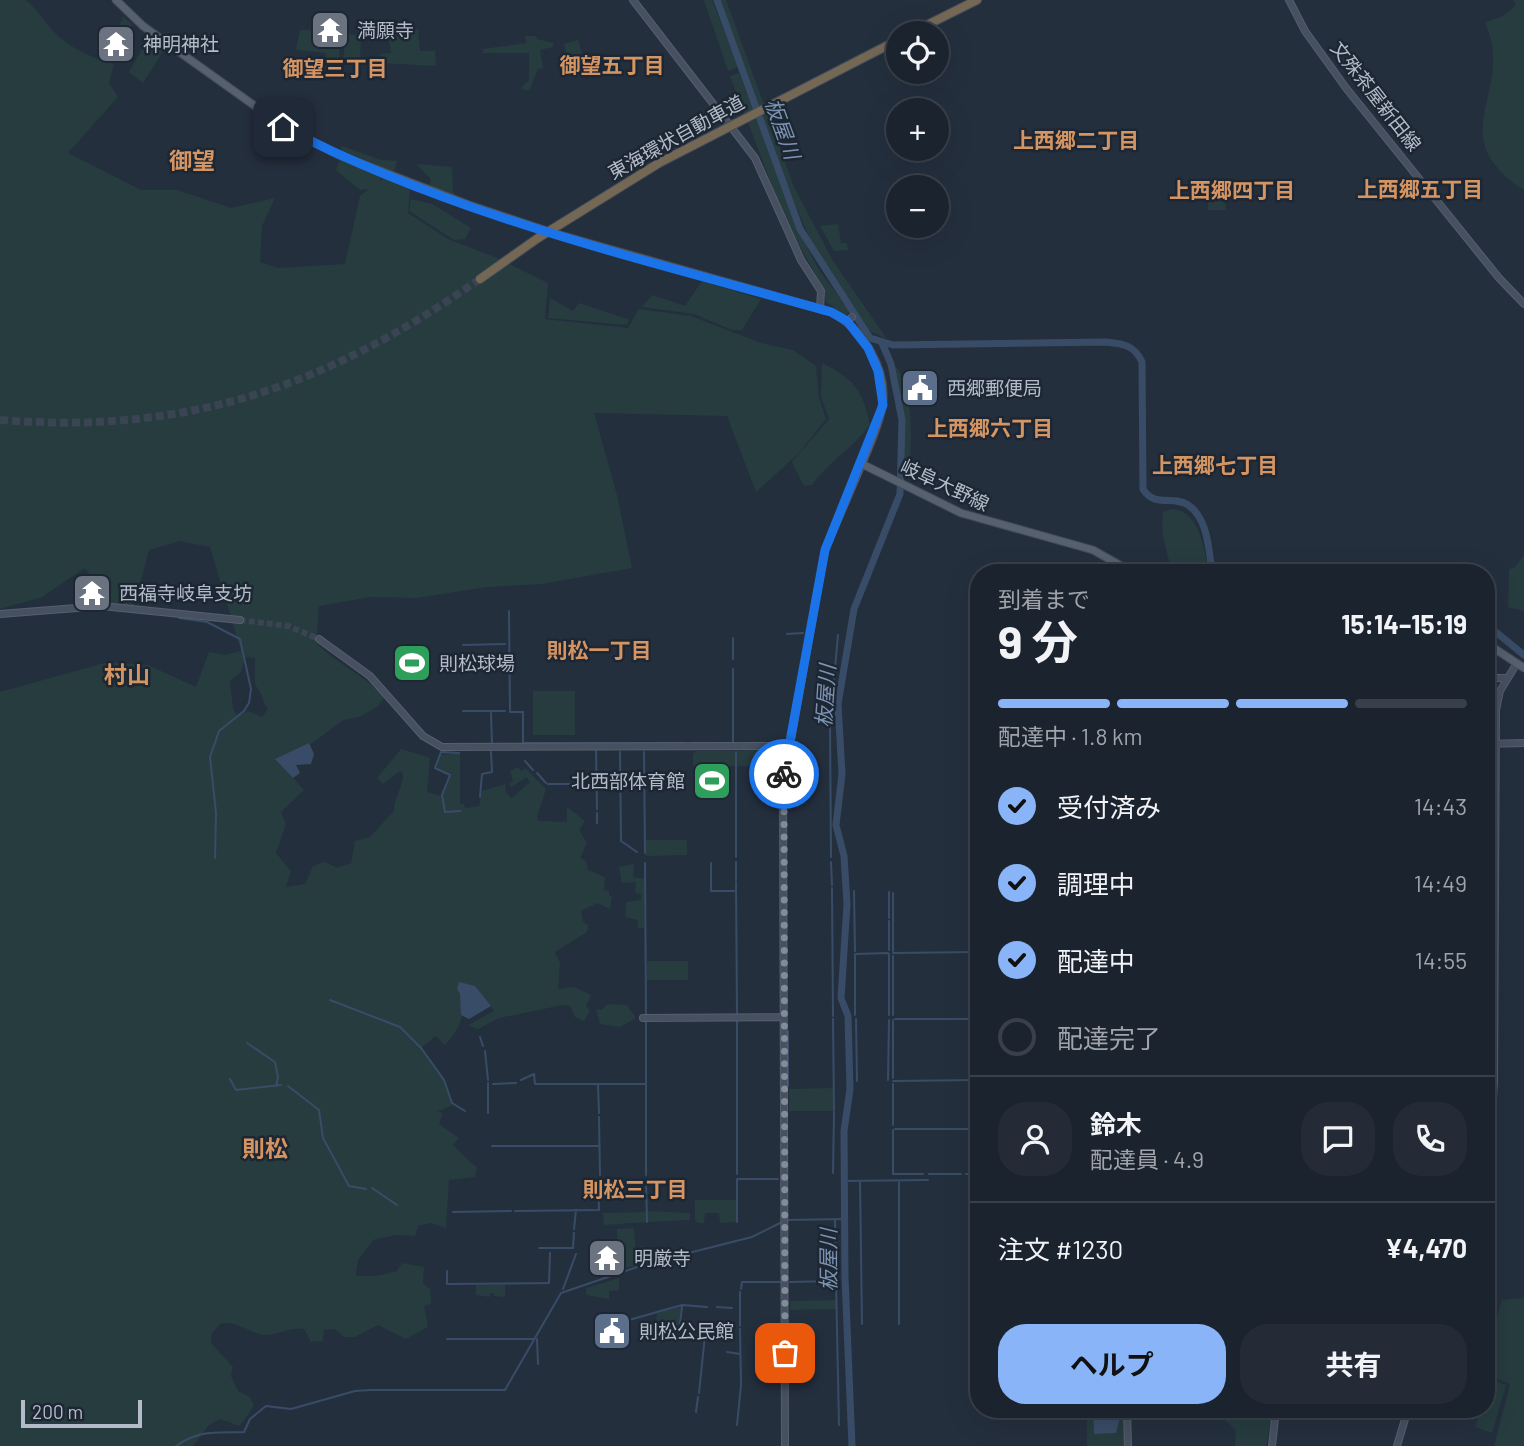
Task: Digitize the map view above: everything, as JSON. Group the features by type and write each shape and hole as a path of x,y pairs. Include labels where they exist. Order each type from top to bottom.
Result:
{"highway":[{"path":"936,21 977,0"},
{"name":"東海環状自動車道","path":"480,279 538,238 659,163 886,46"}],"main road":[{"path":"117,0 135,20 274,120 339,155 534,227 850,319 874,360 883,405 862,464"},
{"name":"岐阜大野線","path":"862,464 971,517 1093,550 1118,564"},
{"path":"1495,649 1520,665"}],"street":[{"path":"632,0 755,158 801,260 821,291 820,309"},
{"name":"文殊茶屋新田線","path":"1289,0 1305,31 1346,88 1499,278 1524,304"},
{"path":"785,1446 783,785 825,550 862,464"},
{"path":"0,614 103,606 240,620"},
{"path":"319,639 370,676 424,736 442,747 788,746"},
{"path":"1495,912 1497,701 1507,678 1520,665"},
{"path":"1495,678 1507,678"},
{"path":"1496,743 1524,743"},
{"path":"646,1018 783,1017"},
{"path":"1127,1418 1128,1446"},
{"path":"1272,1446 1275,1418"},
{"path":"1397,1446 1405,1418"}],"green space":[{"path":"0,0 26,0 64,41 85,54 114,64 109,83 118,97 68,153 141,190 177,190 231,208 275,198 262,226 260,262 278,268 345,264 360,196 369,189 360,190 336,170 341,157 382,173 380,181 384,178 410,189 408,213 448,239 497,258 548,283 545,319 628,328 639,309 691,316 761,343 793,350 816,366 819,398 826,419 799,453 756,492 727,416 594,413 617,495 632,568 542,584 487,587 417,598 371,597 319,606 316,643 385,697 377,707 359,717 343,720 314,742 276,759 304,790 281,812 286,824 276,853 291,871 286,887 305,884 313,866 325,862 337,868 351,863 355,841 370,837 394,811 403,774 400,771 383,784 377,778 401,749 430,758 427,792 440,796 451,775 437,769 439,755 460,753 460,804 464,804 465,808 479,806 482,791 505,784 506,792 512,798 530,782 524,774 526,778 511,787 509,784 513,781 510,771 518,767 521,771 525,768 546,789 537,816 539,821 567,822 567,807 585,821 579,830 587,843 580,858 586,861 588,870 605,877 604,890 609,891 609,896 612,896 610,909 597,903 581,911 583,922 588,925 587,932 555,952 560,963 558,989 574,987 591,995 586,1006 590,1011 584,1021 575,1017 570,1006 563,1005 499,1018 478,1029 468,1025 494,1011 482,996 457,988 463,1011 455,1032 445,1045 436,1036 422,1047 444,1078 453,1105 437,1112 443,1113 439,1124 459,1138 453,1145 477,1168 475,1177 449,1180 446,1228 430,1223 418,1226 415,1236 396,1235 373,1240 358,1260 356,1275 371,1276 397,1271 402,1263 424,1267 423,1283 430,1289 431,1304 424,1306 428,1327 406,1339 378,1325 355,1337 344,1337 335,1329 324,1330 323,1341 311,1342 304,1329 264,1335 231,1323 220,1324 212,1333 211,1343 233,1367 231,1376 238,1391 250,1397 254,1406 240,1426 220,1419 209,1425 193,1446 0,1446 0,692 108,662 148,665 196,687 209,652 225,655 241,651 210,547 180,541 149,550 133,610 118,613 85,568 42,597 0,609","holes":["245,657 255,658 255,685 268,709 262,717 248,711 237,715 233,709 230,681 241,672"]},
{"path":"704,0 712,0 738,67 728,71"},
{"path":"719,0 726,0 794,187 833,261 887,339 870,331 812,243 788,189"},
{"path":"1512,0 1524,0 1524,190 1499,170 1487,150 1483,131 1493,70 1492,47 1485,23 1509,12 1516,3"},
{"path":"123,17 132,24 116,54 108,51"},
{"path":"418,29 420,51 435,51 436,66 380,63 380,54 391,53 388,33"},
{"path":"300,30 320,30 319,35 340,39 339,59 327,62 326,53 296,50"},
{"path":"346,34 361,35 360,63 343,62"},
{"path":"150,35 166,47 143,83 129,72"},
{"path":"525,36 536,36 537,39 553,43 553,47 540,50 543,68 538,69 529,91 521,88 529,80 529,53 483,53 483,49 526,43"},
{"path":"578,40 583,57 571,60 576,72 608,70 609,73 573,78 564,44"},
{"path":"739,73 803,240 819,270 851,313 844,315 826,302 825,292 785,219 730,76"},
{"path":"342,146 381,160 397,161 394,172 341,150"},
{"path":"416,164 452,167 456,198 429,188 431,179"},
{"path":"1206,182 1223,182 1226,210 1208,210"},
{"path":"411,199 432,204 471,228 465,239 454,240 409,211"},
{"path":"838,224 841,243 847,243 848,250 834,251 820,226"},
{"path":"702,281 761,299 742,330 732,330 694,314 642,307 652,295 685,306"},
{"path":"550,298 573,311 579,303 630,320 626,325 548,318"},
{"path":"822,363 849,380 855,387 864,403 870,425 812,485 804,486 792,462 829,419 821,397"},
{"path":"893,363 900,373 909,401 909,478 901,473 904,428"},
{"path":"1171,509 1181,511 1194,523 1207,564 1170,564 1162,528 1163,512"},
{"path":"1524,555 1524,611 1508,607 1509,569 1514,568"},
{"path":"533,691 575,691 575,735 533,735"},
{"path":"757,750 758,766 737,766 737,751"},
{"path":"696,751 735,751 735,766 693,766 693,754"},
{"path":"646,840 687,840 687,855 646,856"},
{"path":"634,864 633,877 645,879 644,928 638,928 638,920 625,917 626,902 641,900 641,894 635,893 636,882 622,883 619,867"},
{"path":"647,961 688,961 688,980 647,980"},
{"path":"607,1004 627,1005 636,1018 620,1027 600,1024 596,1009 602,1010"},
{"path":"833,1088 834,1111 789,1111 789,1089"},
{"path":"695,1200 736,1200 736,1222 720,1223 719,1213 705,1213 704,1223 698,1223 695,1220"},
{"path":"648,1211 690,1213 690,1220 648,1222"},
{"path":"646,1212 646,1222 604,1225 603,1213"},
{"path":"634,1228 636,1255 640,1255 641,1260 651,1260 650,1254 641,1253 641,1246 653,1249 653,1254 659,1254 659,1259 638,1265 637,1260 637,1265 617,1271 617,1229"},
{"path":"619,1278 619,1290 609,1291 609,1299 586,1295 586,1288"},
{"path":"476,1285 505,1285 505,1297 494,1296 494,1293 490,1293 490,1297 476,1295"},
{"path":"1524,1298 1524,1446 1494,1446 1510,1384 1495,1377 1495,1323 1502,1300"},
{"path":"836,1300 836,1309 790,1310 790,1301"},
{"path":"681,1307 678,1330 668,1325 668,1321 656,1321 657,1313"},
{"path":"1495,1381 1506,1385 1492,1433 1475,1427 1478,1418 1495,1418"},
{"path":"1087,1418 1124,1418 1125,1446 1087,1446"},
{"path":"1223,1418 1271,1418 1266,1446 1235,1446 1236,1431"}],"water":[{"path":"309,743 314,754 311,764 296,765 300,773 293,778 275,759"},
{"path":"459,982 475,986 491,1006 469,1019 461,1015 460,994 457,989"},
{"path":"1093,1418 1120,1418 1116,1433 1094,1434"}],"waterway":[{"path":"717,0 800,229 870,338 893,345 1106,342 1132,349 1142,362 1143,489 1153,498 1182,502 1195,511 1204,526 1211,564"},
{"name":"板屋川","path":"852,1446 845,1277 844,1131 850,1089 848,1016 841,998 847,904 844,856 836,825 842,774 838,704 854,609 900,494 902,420 891,364 882,343"},
{"path":"509,611 510,712 523,712 523,743 684,743"},
{"path":"179,618 207,622 240,639 251,689 249,703 244,711 219,731 210,757 216,813 215,858"},
{"path":"1495,631 1524,655"},
{"path":"787,634 803,633"},
{"path":"831,857 830,723 838,635"},
{"path":"733,638 733,659"},
{"path":"463,645 505,644"},
{"path":"733,669 733,742"},
{"path":"463,711 505,711"},
{"path":"491,713 492,744"},
{"path":"693,743 732,743"},
{"path":"596,750 597,809"},
{"path":"459,753 441,752 435,768 450,775 442,795 445,812 460,811"},
{"path":"480,797 482,774 492,772 491,752"},
{"path":"620,752 621,841 637,852"},
{"path":"644,752 645,853"},
{"path":"736,752 736,857"},
{"path":"525,761 533,770"},
{"path":"537,773 546,783"},
{"path":"548,784 596,784"},
{"path":"597,813 597,823"},
{"path":"736,862 736,880"},
{"path":"831,862 832,885"},
{"path":"645,863 646,1016"},
{"path":"711,863 711,891 734,891"},
{"path":"736,882 737,1014"},
{"path":"832,888 833,1016"},
{"path":"854,891 855,951"},
{"path":"889,892 889,918"},
{"path":"893,893 893,951"},
{"path":"889,921 889,950"},
{"path":"893,953 970,952"},
{"path":"855,1015 855,954 888,953"},
{"path":"889,954 889,1015"},
{"path":"893,956 893,1015"},
{"path":"330,1000 400,1027 421,1048 444,1080 452,1103 465,1111"},
{"path":"833,1019 834,1110"},
{"path":"856,1019 857,1081"},
{"path":"895,1019 970,1019"},
{"path":"888,1080 889,1020"},
{"path":"893,1020 893,1078"},
{"path":"646,1021 646,1175"},
{"path":"737,1021 737,1174"},
{"path":"788,1031 788,1086"},
{"path":"480,1037 483,1046"},
{"path":"247,1043 275,1062 278,1077 276,1086"},
{"path":"485,1051 488,1080"},
{"path":"521,1080 534,1074 535,1084 645,1084"},
{"path":"230,1079 236,1090 281,1085"},
{"path":"893,1081 970,1080"},
{"path":"488,1083 488,1113"},
{"path":"493,1084 516,1083"},
{"path":"893,1084 893,1125"},
{"path":"598,1085 599,1113"},
{"path":"288,1086 319,1110 323,1138 349,1186 366,1189"},
{"path":"833,1173 834,1112"},
{"path":"599,1117 600,1175"},
{"path":"895,1129 970,1129"},
{"path":"893,1130 893,1174 923,1174"},
{"path":"492,1146 600,1146"},
{"path":"929,1174 961,1174"},
{"path":"737,1222 737,1179 778,1179"},
{"path":"515,1211 599,1210 598,1180"},
{"path":"646,1180 647,1222"},
{"path":"846,1181 928,1180"},
{"path":"860,1182 862,1324"},
{"path":"899,1182 899,1324"},
{"path":"372,1188 397,1205"},
{"path":"574,1229 576,1210"},
{"path":"453,1212 511,1211"},
{"path":"787,1220 845,1219"},
{"path":"790,1282 836,1281 835,1220"},
{"path":"176,1446 201,1434 244,1432 250,1419 266,1406 291,1409 355,1391 505,1390 561,1293 649,1263 752,1237 782,1222"},
{"path":"539,1248 573,1248 574,1233"},
{"path":"447,1271 447,1284 549,1283 550,1253"},
{"path":"563,1289 576,1254"},
{"path":"741,1289 742,1282 780,1282"},
{"path":"836,1282 839,1425"},
{"path":"740,1292 740,1326"},
{"path":"622,1322 682,1305 707,1307"},
{"path":"679,1330 682,1307"},
{"path":"717,1307 732,1308"},
{"path":"737,1425 741,1385 740,1329"},
{"path":"699,1393 705,1335 726,1330"},
{"path":"447,1339 533,1339"},
{"path":"537,1339 538,1364"},
{"path":"727,1352 740,1354"},
{"path":"696,1412 698,1397"}],"tunnel":[{"path":"0,420 68,423 133,419 194,410 253,395 310,375 367,348 480,279"},
{"path":"240,620 288,626 319,639"}],"way so far":[{"path":"784,774 785,1353"}],"place":[{"name":"満願寺","path":"330,30"},
{"name":"神明神社","path":"116,44"},
{"name":"西郷郵便局","path":"920,388"},
{"name":"西福寺岐阜支坊","path":"92,593"},
{"name":"則松球場","path":"412,663"},
{"name":"北西部体育館","path":"712,781"},
{"name":"明厳寺","path":"607,1258"},
{"name":"則松公民館","path":"612,1331"}],"district":[{"name":"御望五丁目","path":"612,66"},
{"name":"御望三丁目","path":"335,69"},
{"name":"上西郷二丁目","path":"1076,141"},
{"name":"御望","path":"192,161"},
{"name":"上西郷五丁目","path":"1420,190"},
{"name":"上西郷四丁目","path":"1232,191"},
{"name":"上西郷六丁目","path":"990,429"},
{"name":"上西郷七丁目","path":"1215,466"},
{"name":"則松一丁目","path":"599,651"},
{"name":"村山","path":"127,675"},
{"name":"則松","path":"265,1149"},
{"name":"則松三丁目","path":"635,1190"}],"route":[{"path":"283,127 318,142 339,155 469,205 614,251 831,312 847,321 862,338 878,371 883,405 862,464 825,550 784,774"}]}
